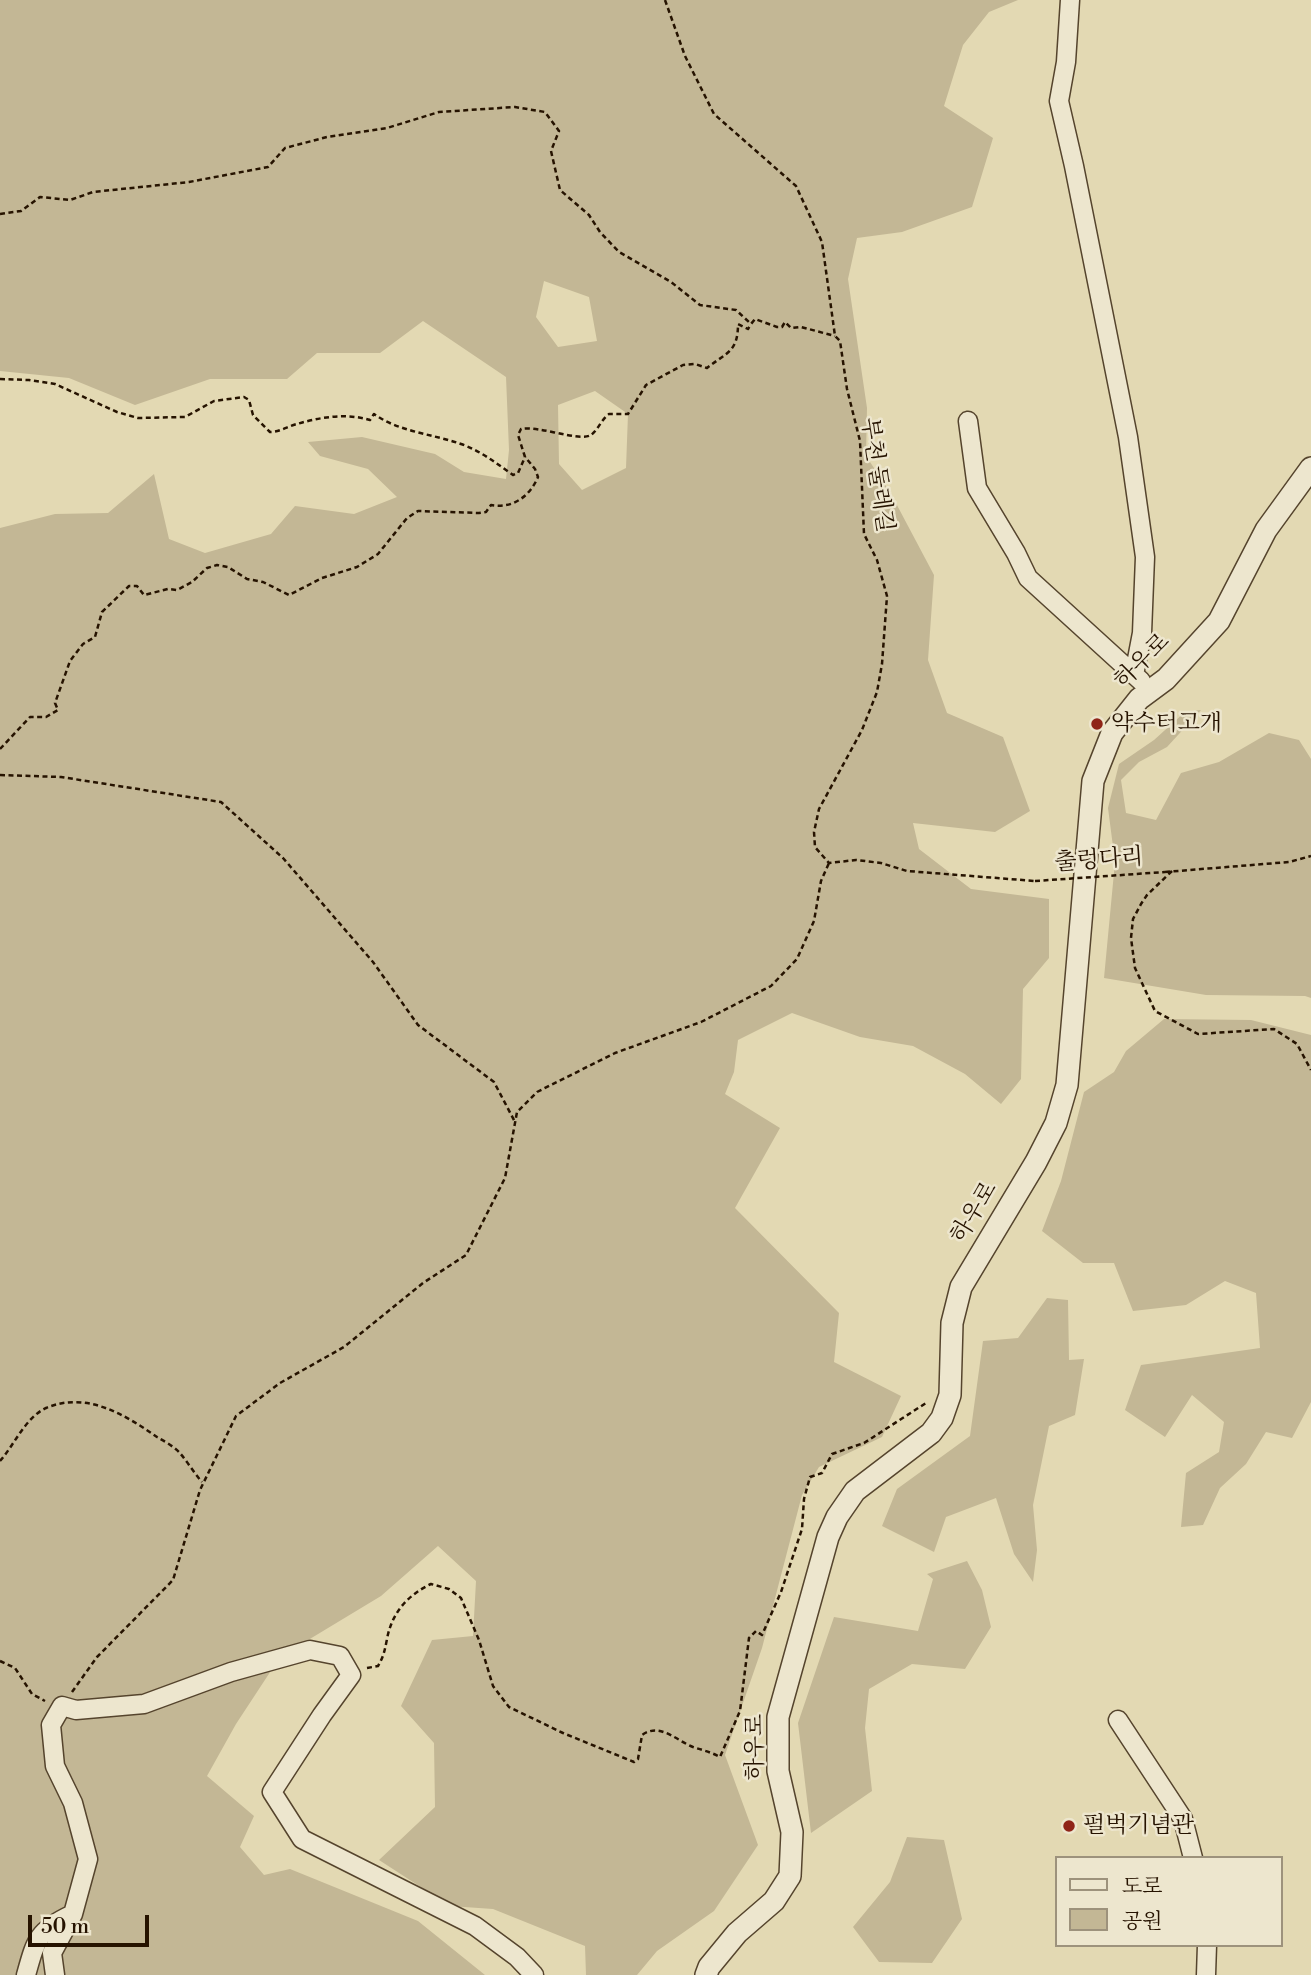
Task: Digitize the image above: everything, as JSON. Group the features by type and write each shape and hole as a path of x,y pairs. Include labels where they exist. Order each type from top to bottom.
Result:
{"street":[{"path":"1070,0 1066,62 1059,101 1128,437 1145,557 1142,633 1134,676"},
{"path":"968,421 977,488 1028,578 1151,691"},
{"name":"하우로","path":"706,1975 709,1967 737,1933 774,1900 790,1876 792,1832 778,1771 778,1717 828,1537 837,1517 855,1492 931,1433 942,1418 950,1395 952,1323 961,1287 1037,1163 1056,1123 1067,1085 1093,781 1112,733 1139,699 1166,679 1219,621 1266,530 1311,468"},
{"path":"55,1975 52,1953 73,1914 88,1859 73,1803 55,1766 51,1726 62,1706 76,1710 144,1704 231,1672 310,1650 340,1656 351,1675 272,1792 302,1839 475,1926 517,1957 534,1975"},
{"path":"1118,1720 1183,1819 1192,1856"},
{"path":"26,1975 34,1945 50,1924 73,1914"},
{"path":"1206,1975 1207,1947"}],"path":[{"name":"부천 둘레길","path":"665,0 685,56 714,114 796,186 822,242 835,336 840,341 847,389 860,441 864,534 877,560 887,596 883,664 877,692 862,730 819,809 814,832 815,847 829,863"},
{"path":"0,214 21,211 40,197 70,200 93,192 189,182 268,167 285,148 327,137 387,128 439,112 515,107 545,112 550,116 559,131 551,150 560,190 589,215 600,232 619,252 671,282 700,305 736,310 751,324"},
{"path":"0,749 30,717 46,717 58,710 55,703 70,661 83,644 95,637 102,612 129,586 136,586 144,595 168,589 177,590 192,582 207,568 217,565 228,567 247,579 263,582 289,595 322,578 358,567 378,554 407,517 418,511 480,513 486,512 491,505 512,505 533,489 538,477 525,457 519,435 521,429 529,427 581,438 590,436 609,414 628,414 646,385 683,365 707,368 728,354 738,340 738,324 748,329 755,319 777,327 782,327 785,323 791,328 801,327 835,336"},
{"path":"0,379 55,384 117,412 138,418 185,417 214,401 244,397 249,400 253,415 270,432 278,432 301,422 338,417 356,416 370,421 374,414 387,424 462,444 490,458 513,475 518,473 525,457"},
{"path":"0,775 61,777 221,802 283,858 373,962 418,1025 494,1082 515,1123"},
{"name":"출렁다리","path":"829,863 856,860 881,863 907,871 1035,881 1289,862 1311,856"},
{"path":"0,1661 15,1668 32,1694 62,1706 97,1657 173,1580 203,1483 236,1416 280,1383 344,1346 423,1283 466,1255 505,1178 517,1112 537,1092 615,1052 701,1022 771,986 797,959 814,921 821,881 829,863"},
{"path":"1172,871 1147,895 1133,919 1131,938 1135,968 1155,1011 1198,1034 1274,1029 1297,1044 1311,1070"},
{"path":"342,1660 359,1669 379,1666 385,1654 391,1625 400,1608 414,1592 431,1584 449,1589 461,1598 480,1640 493,1686 509,1707 634,1762 638,1759 642,1735 648,1731 667,1732 691,1747 720,1757 740,1711 749,1638 756,1631 762,1635 780,1592 802,1529 804,1499 810,1477 822,1474 832,1454 864,1443 918,1407 950,1395"},
{"path":"0,1461 30,1420 46,1409 75,1401 104,1406 139,1424 178,1452 203,1483"}],"green space":[{"path":"0,0 1018,0 989,12 963,45 944,106 993,138 972,207 902,232 857,238 848,279 867,408 866,456 890,492 934,575 928,660 947,713 1003,737 1030,811 995,832 913,823 919,849 971,889 1049,899 1049,958 1023,989 1021,1079 1001,1104 965,1074 913,1046 860,1037 792,1013 738,1040 734,1072 725,1094 780,1128 735,1208 839,1313 834,1362 901,1396 882,1437 819,1467 802,1495 762,1648 725,1755 758,1845 714,1911 657,1951 637,1975 586,1975 585,1946 493,1909 450,1906 379,1860 435,1807 434,1743 401,1706 432,1640 473,1636 476,1581 438,1546 381,1596 280,1657 236,1724 207,1776 254,1816 240,1847 264,1875 290,1869 418,1921 485,1975 0,1975 0,528 55,514 108,513 154,474 169,539 205,553 271,534 295,506 354,514 397,497 368,469 320,456 308,442 362,437 435,454 464,472 506,479 509,450 506,377 423,321 380,353 317,353 287,379 210,379 135,405 69,378 0,371","holes":["544,281 589,297 597,341 558,347 536,317","595,391 628,414 626,468 582,490 559,464 558,405"]},
{"path":"1201,710 1167,747 1139,762 1121,780 1126,813 1156,820 1181,773 1219,762 1269,733 1299,740 1311,759 1311,998 1206,995 1104,978 1115,862 1108,808 1119,764 1154,740 1185,712"},
{"path":"1164,1019 1251,1020 1311,1035 1311,1402 1292,1438 1266,1432 1246,1464 1220,1488 1203,1525 1181,1527 1186,1473 1219,1452 1224,1422 1192,1395 1165,1437 1125,1410 1141,1365 1260,1348 1256,1293 1225,1281 1186,1305 1133,1311 1114,1263 1083,1263 1042,1231 1061,1181 1084,1092 1114,1072 1126,1051"},
{"path":"1047,1298 1068,1300 1069,1360 1084,1359 1075,1415 1049,1426 1033,1505 1037,1550 1033,1582 1014,1554 996,1498 946,1517 934,1552 882,1526 897,1489 970,1436 983,1341 1018,1338"},
{"path":"967,1561 982,1590 991,1627 965,1669 912,1664 869,1689 865,1728 872,1791 811,1833 798,1723 834,1617 918,1631 933,1579 927,1574"},
{"path":"907,1837 944,1840 962,1919 932,1963 879,1962 853,1927 890,1882"}],"place":[{"name":"약수터고개","path":"1097,724"},
{"name":"펄벅기념관","path":"1069,1826"}]}
